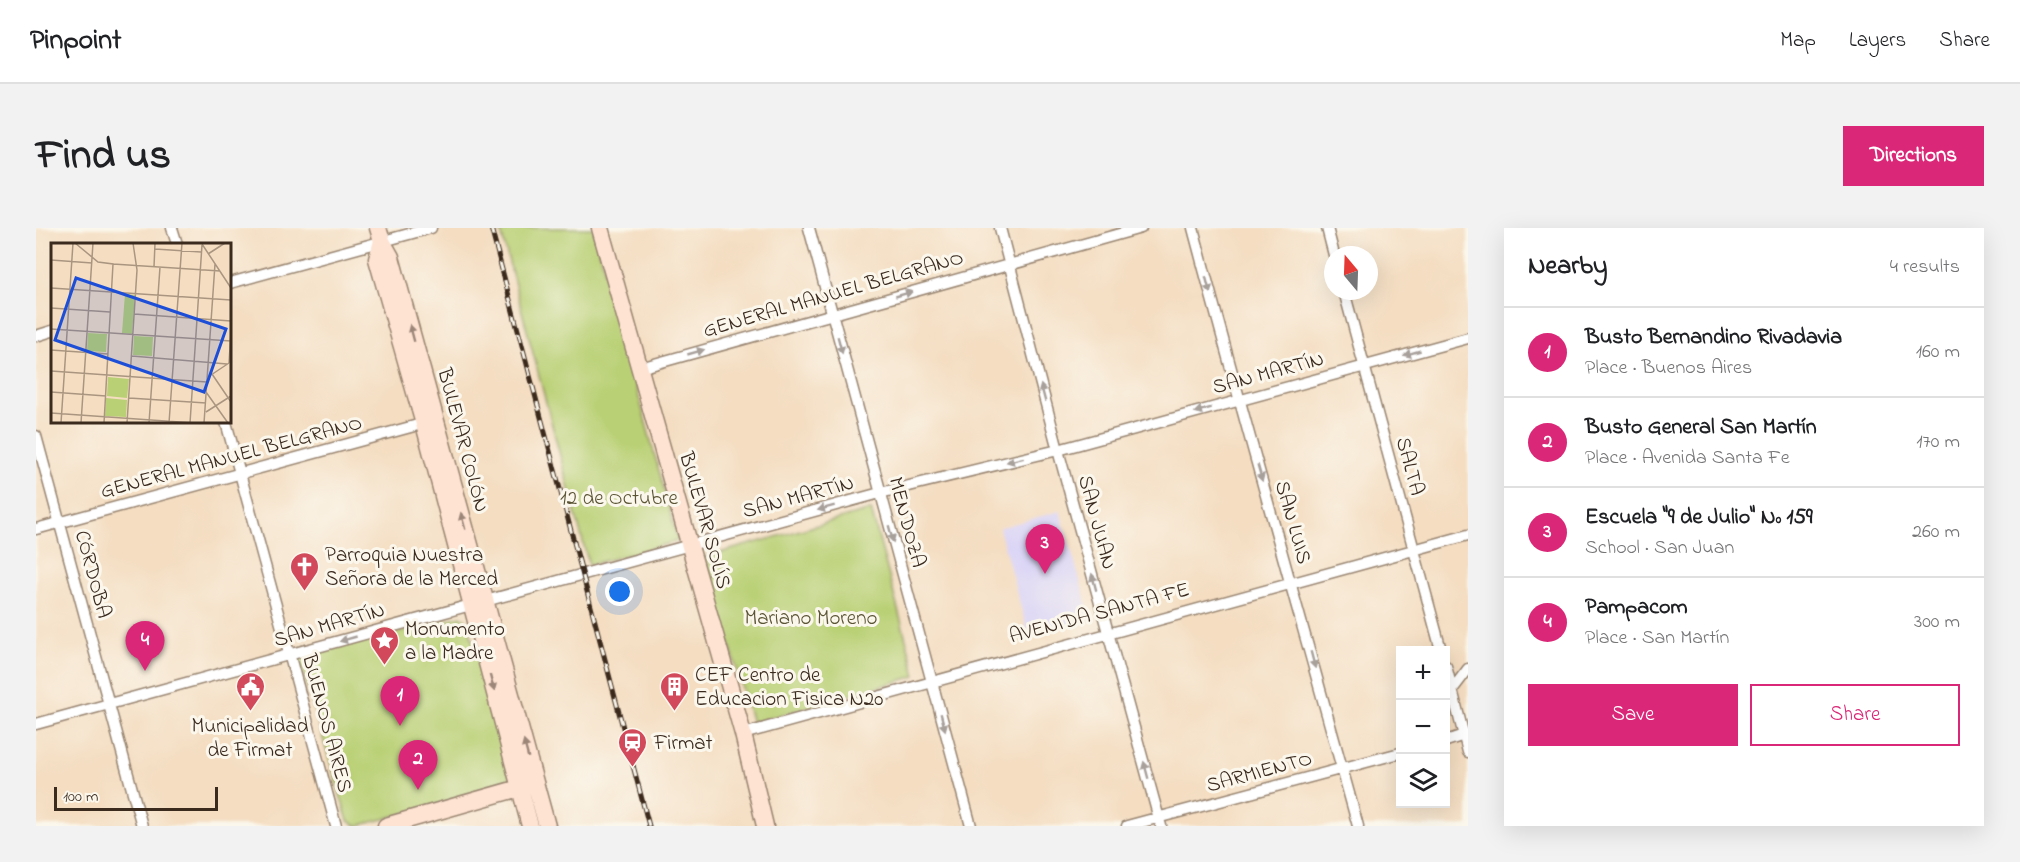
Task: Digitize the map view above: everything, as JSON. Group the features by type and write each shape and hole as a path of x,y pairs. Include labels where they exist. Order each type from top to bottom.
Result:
{"street":[{"path":"172,228 177,243"},
{"path":"231,283 380,235 431,228"},
{"name":"BULEVAR SOLÍS","path":"600,228 743,734 765,826"},
{"name":"MENDOZA","path":"809,228 971,826"},
{"name":"SAN JUAN","path":"1000,228 1160,822"},
{"name":"GENERAL MANUEL BELGRANO","path":"640,368 1141,228"},
{"name":"SAN LUIS","path":"1193,228 1358,826"},
{"path":"1327,228 1332,246"},
{"name":"BULEVAR COLÓN","path":"380,235 377,259 430,422 527,786 530,826"},
{"name":"SALTA","path":"1346,300 1440,646"},
{"path":"36,336 51,331"},
{"name":"SAN MARTÍN","path":"36,724 880,493 1058,450 1468,338"},
{"name":"GENERAL MANUEL BELGRANO","path":"36,529 430,422"},
{"name":"BUENOS AIRES","path":"226,423 336,826"},
{"name":"CÓRDOBA","path":"36,436 142,826"},
{"name":"AVENIDA SANTA FE","path":"743,734 1468,535"},
{"path":"1452,690 1468,669"},
{"path":"1450,682 1468,752"},
{"path":"1450,740 1464,735"},
{"name":"SARMIENTO","path":"1127,826 1160,822 1397,754"},
{"path":"386,826 527,786"},
{"name":"BULEVAR COLÓN","path":"527,786 547,826"}],"shaded area":[{"path":"1060,511 1091,619 1029,637 999,528"}],"green space":[{"name":"12 de Octubre","path":"500,228 593,228 678,541 589,565"},
{"name":"Mariano Moreno","path":"871,510 916,676 752,723 705,557"},
{"path":"461,616 467,620 510,776 506,787 357,826 348,821 300,663 302,657"}],"railway":[{"path":"491,228 649,826"}],"place":[{"name":"Escuela \"9 de Julio\" Nº 159","path":"1045,574"},
{"name":"Parroquia Nuestra Señora de la Merced","path":"304,592"},
{"name":"Monumento a la Madre","path":"384,666"},
{"name":"Pampacom","path":"145,671"},
{"name":"Municipalidad de Firmat","path":"250,712"},
{"name":"CEF Centro de Educacion Fisica N20","path":"674,712"},
{"name":"Busto Bernandino Rivadavia","path":"400,726"},
{"name":"Firmat","path":"633,768"},
{"name":"Busto General San Martín","path":"418,790"}]}
